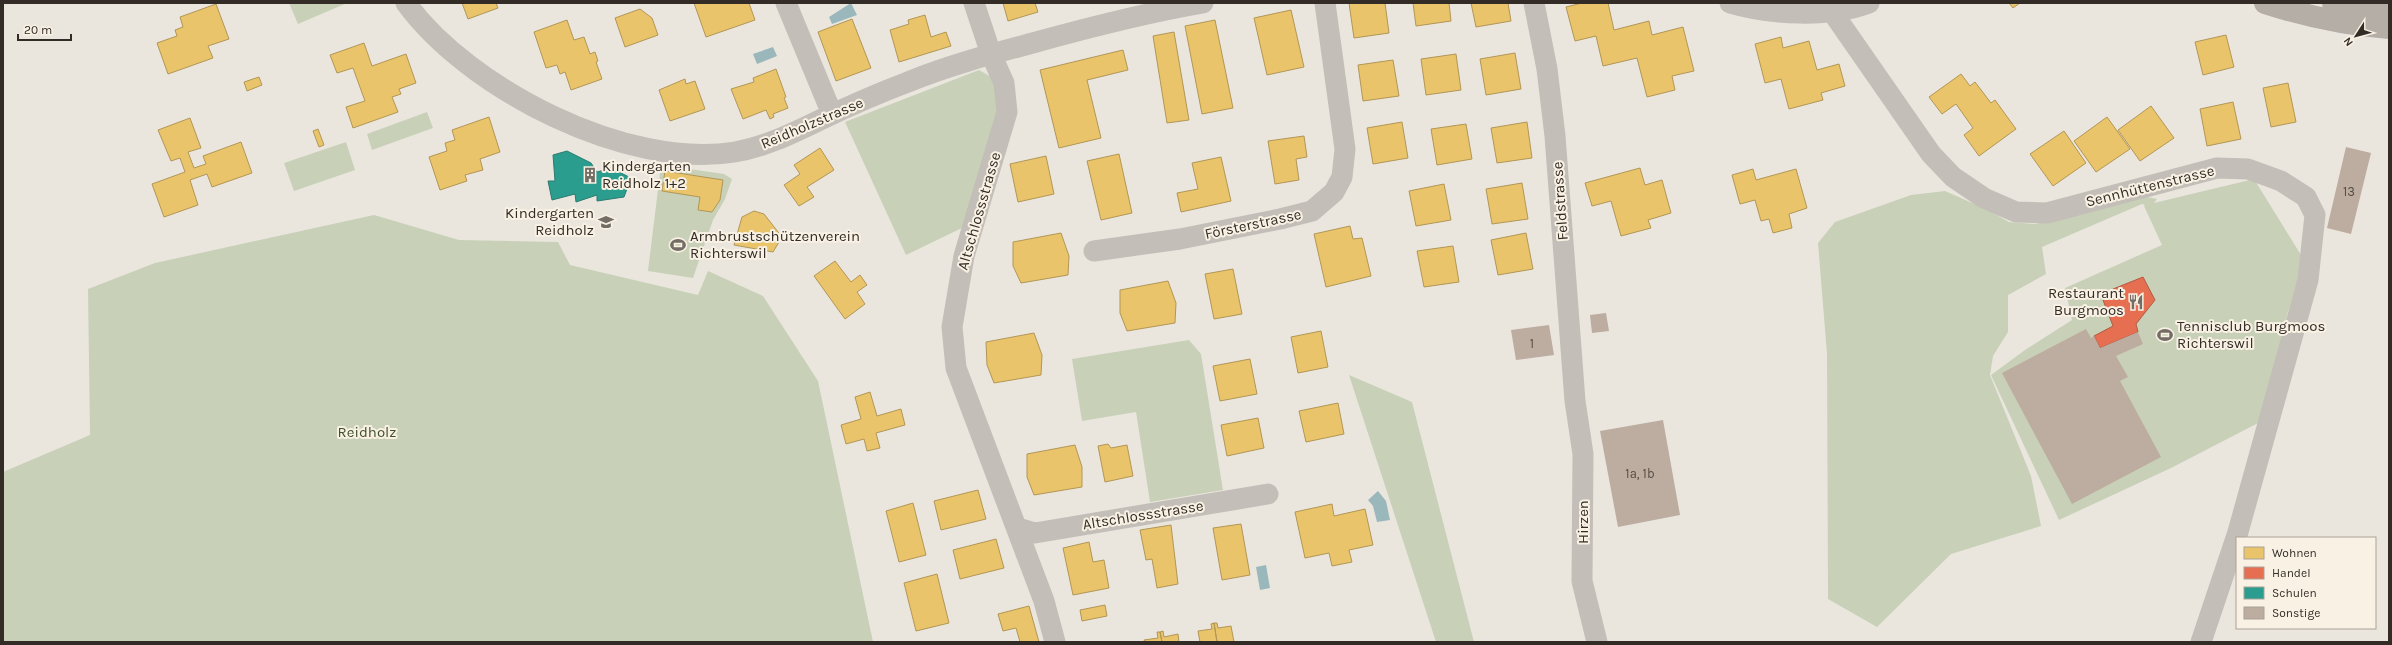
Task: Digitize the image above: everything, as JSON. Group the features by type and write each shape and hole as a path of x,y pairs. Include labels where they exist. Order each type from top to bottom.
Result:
{"main road":[{"path":"2265,3 2290,11 2342,23 2389,28"},
{"path":"2333,3 2389,11"}],"street":[{"name":"Reidholzstrasse","path":"406,3 449,49 470,67 497,86 556,118 620,140 687,153 714,154 736,152 776,140 909,81 991,54 1105,23 1203,3"},
{"path":"786,3 832,114"},
{"name":"Altschlossstrasse","path":"974,3 991,54 1004,83 1007,112 964,256 952,327 956,368 1018,528 1044,601 1055,642"},
{"name":"Försterstrasse","path":"1094,251 1180,239 1280,219 1312,211 1334,192 1342,177 1345,149 1325,3"},
{"name":"Feldstrasse","path":"1534,3 1547,69 1555,136 1575,401"},
{"path":"1730,3 1776,11 1834,13 1869,3"},
{"name":"Sennhüttenstrasse","path":"1834,13 1931,154 1953,177 1984,198 2016,212 2047,212 2217,168 2248,169 2281,181 2306,197 2315,215 2308,280 2236,537"},
{"name":"Hirzen","path":"1575,401 1583,454 1582,581 1597,642"},
{"name":"Altschlossstrasse","path":"1018,528 1036,532 1268,494"},
{"name":"Sennhüttenstrasse","path":"2201,642 2236,538"}],"green space":[{"path":"289,3 347,3 298,24"},
{"path":"979,70 993,78 999,117 962,228 906,255 845,122"},
{"path":"427,112 433,128 372,150 367,134"},
{"path":"346,142 355,170 294,191 284,163"},
{"name":"Armbrustschützenverein Richterswil","path":"661,165 724,174 732,179 725,199 713,220 693,278 648,271"},
{"path":"2254,179 2304,260 2287,315 2262,421 2171,468 2059,520 1991,375 2025,350 2072,320 2065,288 2162,245 2144,206 2145,205 2142,204 2042,247 2046,274 2008,295 2008,332 1993,356 1990,375 2031,476 2041,526 1951,554 1877,627 1828,599 1827,354 1818,243 1835,222 1911,195 1945,191 1988,210 2009,222 2035,224 2147,197 2157,199 2154,203"},
{"name":"Reidholz","path":"374,215 459,240 558,242 570,265 698,295 708,271 763,296 818,381 873,642 3,642 3,472 90,435 88,289 155,263"},
{"path":"1189,340 1201,354 1223,490 1150,502 1136,412 1082,421 1072,359"},
{"path":"1349,375 1412,402 1474,642 1436,642"}],"water":[{"path":"851,3 857,15 832,24 829,17"},
{"path":"773,47 777,56 757,64 753,54"},
{"path":"1378,491 1386,501 1390,520 1377,522 1373,506 1368,500"},
{"path":"1266,565 1270,588 1260,590 1256,567"}],"building: Wohnen":[{"path":"462,3 496,3 498,8 468,19"},
{"path":"694,3 749,3 755,20 706,37"},
{"path":"1003,3 1035,3 1038,12 1008,21"},
{"path":"1349,3 1385,3 1389,33 1354,38"},
{"path":"1413,3 1449,3 1451,21 1416,26"},
{"path":"1471,3 1508,3 1511,21 1476,27"},
{"path":"1582,3 1608,3 1614,30 1649,21 1652,35 1683,27 1694,71 1672,76 1675,90 1647,97 1637,58 1603,66 1596,36 1575,41 1566,7"},
{"path":"2009,3 2020,3 2013,8"},
{"path":"216,4 229,39 208,46 213,58 168,74 157,43 177,36 175,30 183,27 180,17"},
{"path":"640,9 652,18 658,35 625,47 615,18"},
{"path":"1291,10 1304,67 1267,75 1254,18"},
{"path":"925,15 931,37 946,32 951,46 899,62 890,30 909,24 908,20"},
{"path":"852,19 871,68 836,81 818,32"},
{"path":"567,20 574,40 584,37 590,54 595,52 598,61 596,62 602,79 571,90 565,72 560,74 557,65 546,68 534,32"},
{"path":"1215,20 1233,108 1202,114 1185,26"},
{"path":"1174,32 1189,120 1167,123 1153,36"},
{"path":"2226,35 2234,67 2203,75 2195,42"},
{"path":"1781,37 1783,48 1809,41 1817,70 1839,64 1845,86 1821,93 1823,100 1789,109 1781,79 1765,83 1755,44"},
{"path":"364,43 372,66 406,54 416,83 399,89 401,94 392,97 398,112 353,128 346,107 365,101 353,68 337,73 330,55"},
{"path":"1123,50 1128,70 1087,80 1101,138 1059,148 1040,70"},
{"path":"1515,53 1521,89 1486,95 1480,59"},
{"path":"1456,54 1461,90 1426,95 1421,59"},
{"path":"1393,60 1399,96 1363,101 1358,65"},
{"path":"776,69 786,97 784,98 788,108 773,114 774,117 770,119 766,110 743,119 731,89 754,82 753,78"},
{"path":"1961,74 1970,86 1975,82 1991,103 1995,100 2016,129 1979,156 1964,135 1973,128 1956,104 1942,114 1929,97"},
{"path":"259,77 262,85 247,91 244,82"},
{"path":"685,79 686,84 695,81 705,109 670,121 659,90"},
{"path":"2288,83 2296,122 2271,127 2263,88"},
{"path":"2233,102 2241,139 2207,146 2200,109"},
{"path":"2151,106 2174,138 2140,161 2118,130"},
{"path":"489,117 500,152 480,159 483,170 465,175 467,181 440,190 429,157 447,151 445,143 455,140 452,130"},
{"path":"2107,117 2130,149 2096,172 2074,141"},
{"path":"190,118 201,148 188,152 194,168 206,164 203,156 241,142 252,173 212,187 207,174 190,180 198,205 164,217 152,184 185,172 180,158 171,161 158,130"},
{"path":"1402,122 1408,158 1373,164 1367,128"},
{"path":"1527,122 1532,158 1497,163 1491,128"},
{"path":"1466,124 1472,159 1437,165 1431,129"},
{"path":"318,129 324,145 319,147 313,131"},
{"path":"2064,131 2086,163 2053,186 2030,154"},
{"path":"1304,136 1307,157 1296,159 1299,180 1275,184 1268,141"},
{"path":"820,148 834,170 807,187 814,197 799,206 784,185 800,174 794,165"},
{"path":"1119,154 1132,213 1101,220 1087,161"},
{"path":"1046,156 1054,194 1018,202 1010,164"},
{"path":"1221,157 1231,201 1181,212 1177,193 1198,189 1192,163"},
{"path":"1640,168 1645,185 1662,180 1671,213 1648,220 1651,228 1621,236 1611,201 1592,206 1585,183"},
{"path":"1753,169 1756,180 1796,169 1807,208 1789,214 1792,228 1773,233 1769,219 1761,221 1755,200 1740,204 1732,175"},
{"path":"665,171 723,180 720,200 712,212 698,210 700,197 662,191"},
{"path":"1522,183 1528,219 1492,224 1486,189"},
{"path":"1444,184 1451,220 1416,226 1409,191"},
{"path":"754,211 764,214 782,237 773,252 734,245 742,217"},
{"path":"1350,226 1353,239 1362,238 1371,276 1326,287 1314,234"},
{"path":"1061,233 1069,256 1068,275 1021,283 1013,266 1013,242"},
{"path":"1526,233 1533,269 1498,275 1491,240"},
{"path":"1453,246 1459,282 1424,287 1417,251"},
{"path":"835,261 851,282 860,275 867,285 857,292 865,304 845,319 814,276"},
{"path":"1233,269 1242,314 1214,319 1205,274"},
{"path":"1168,281 1176,303 1175,323 1127,331 1120,313 1120,290"},
{"path":"1321,331 1328,367 1298,373 1291,337"},
{"path":"1034,333 1042,355 1041,375 994,383 987,365 986,342"},
{"path":"1250,359 1257,394 1220,401 1213,366"},
{"path":"870,392 877,416 901,409 905,425 876,433 880,448 867,451 864,439 846,444 841,425 861,419 855,397"},
{"path":"1338,403 1344,434 1306,442 1299,411"},
{"path":"1258,418 1264,448 1227,456 1221,425"},
{"path":"1108,444 1111,448 1127,445 1133,476 1105,482 1098,446"},
{"path":"1075,445 1082,467 1082,487 1034,495 1027,477 1027,454"},
{"path":"978,490 986,519 941,530 934,501"},
{"path":"913,503 926,555 899,562 886,511"},
{"path":"1332,504 1334,516 1365,509 1373,545 1349,550 1352,562 1332,566 1329,553 1305,558 1295,512"},
{"path":"1241,524 1250,575 1222,580 1213,528"},
{"path":"1171,525 1178,584 1157,588 1152,559 1146,560 1140,530"},
{"path":"996,539 1004,568 960,579 953,550"},
{"path":"1089,542 1093,562 1104,560 1109,588 1073,595 1063,548"},
{"path":"937,574 949,623 916,631 904,583"},
{"path":"1105,605 1107,616 1082,621 1080,610"},
{"path":"1029,606 1039,642 1020,642 1016,628 1003,631 998,614"},
{"path":"1214,623 1217,623 1218,628 1231,626 1234,642 1217,642"},
{"path":"1214,623 1217,642 1200,642 1198,631 1212,629 1211,624"},
{"path":"1163,631 1164,637 1178,634 1179,642 1162,642 1160,632"},
{"path":"1157,632 1160,632 1162,642 1145,642 1144,640 1158,638"}],"building: Handel":[{"path":"2143,277 2155,300 2136,324 2138,332 2100,348 2094,336 2113,326 2103,300 2115,295 2113,289"}],"building: Schulen":[{"name":"Kindergarten Reidholz 1+2","path":"567,151 591,163 597,172 611,168 631,178 624,197 597,201 597,195 576,202 575,194 552,200 548,181 555,181 553,155"}],"building: Sonstige":[{"path":"2346,147 2371,153 2351,234 2327,228"},
{"path":"1606,313 1609,331 1592,333 1590,315"},
{"path":"1549,325 1554,355 1516,360 1511,330"},
{"path":"2086,329 2091,338 2094,336 2100,348 2138,332 2143,344 2116,356 2128,377 2120,381 2161,457 2072,504 2002,373"},
{"path":"1663,420 1680,515 1618,527 1600,431"}],"place":[{"name":"Kindergarten Reidholz 1+2","path":"590,175"},
{"name":"Kindergarten Reidholz","path":"606,222"},
{"name":"Armbrustschützenverein Richterswil","path":"678,245"},
{"name":"Restaurant Burgmoos","path":"2136,302"},
{"name":"Tennisclub Burgmoos Richterswil","path":"2165,335"}]}
